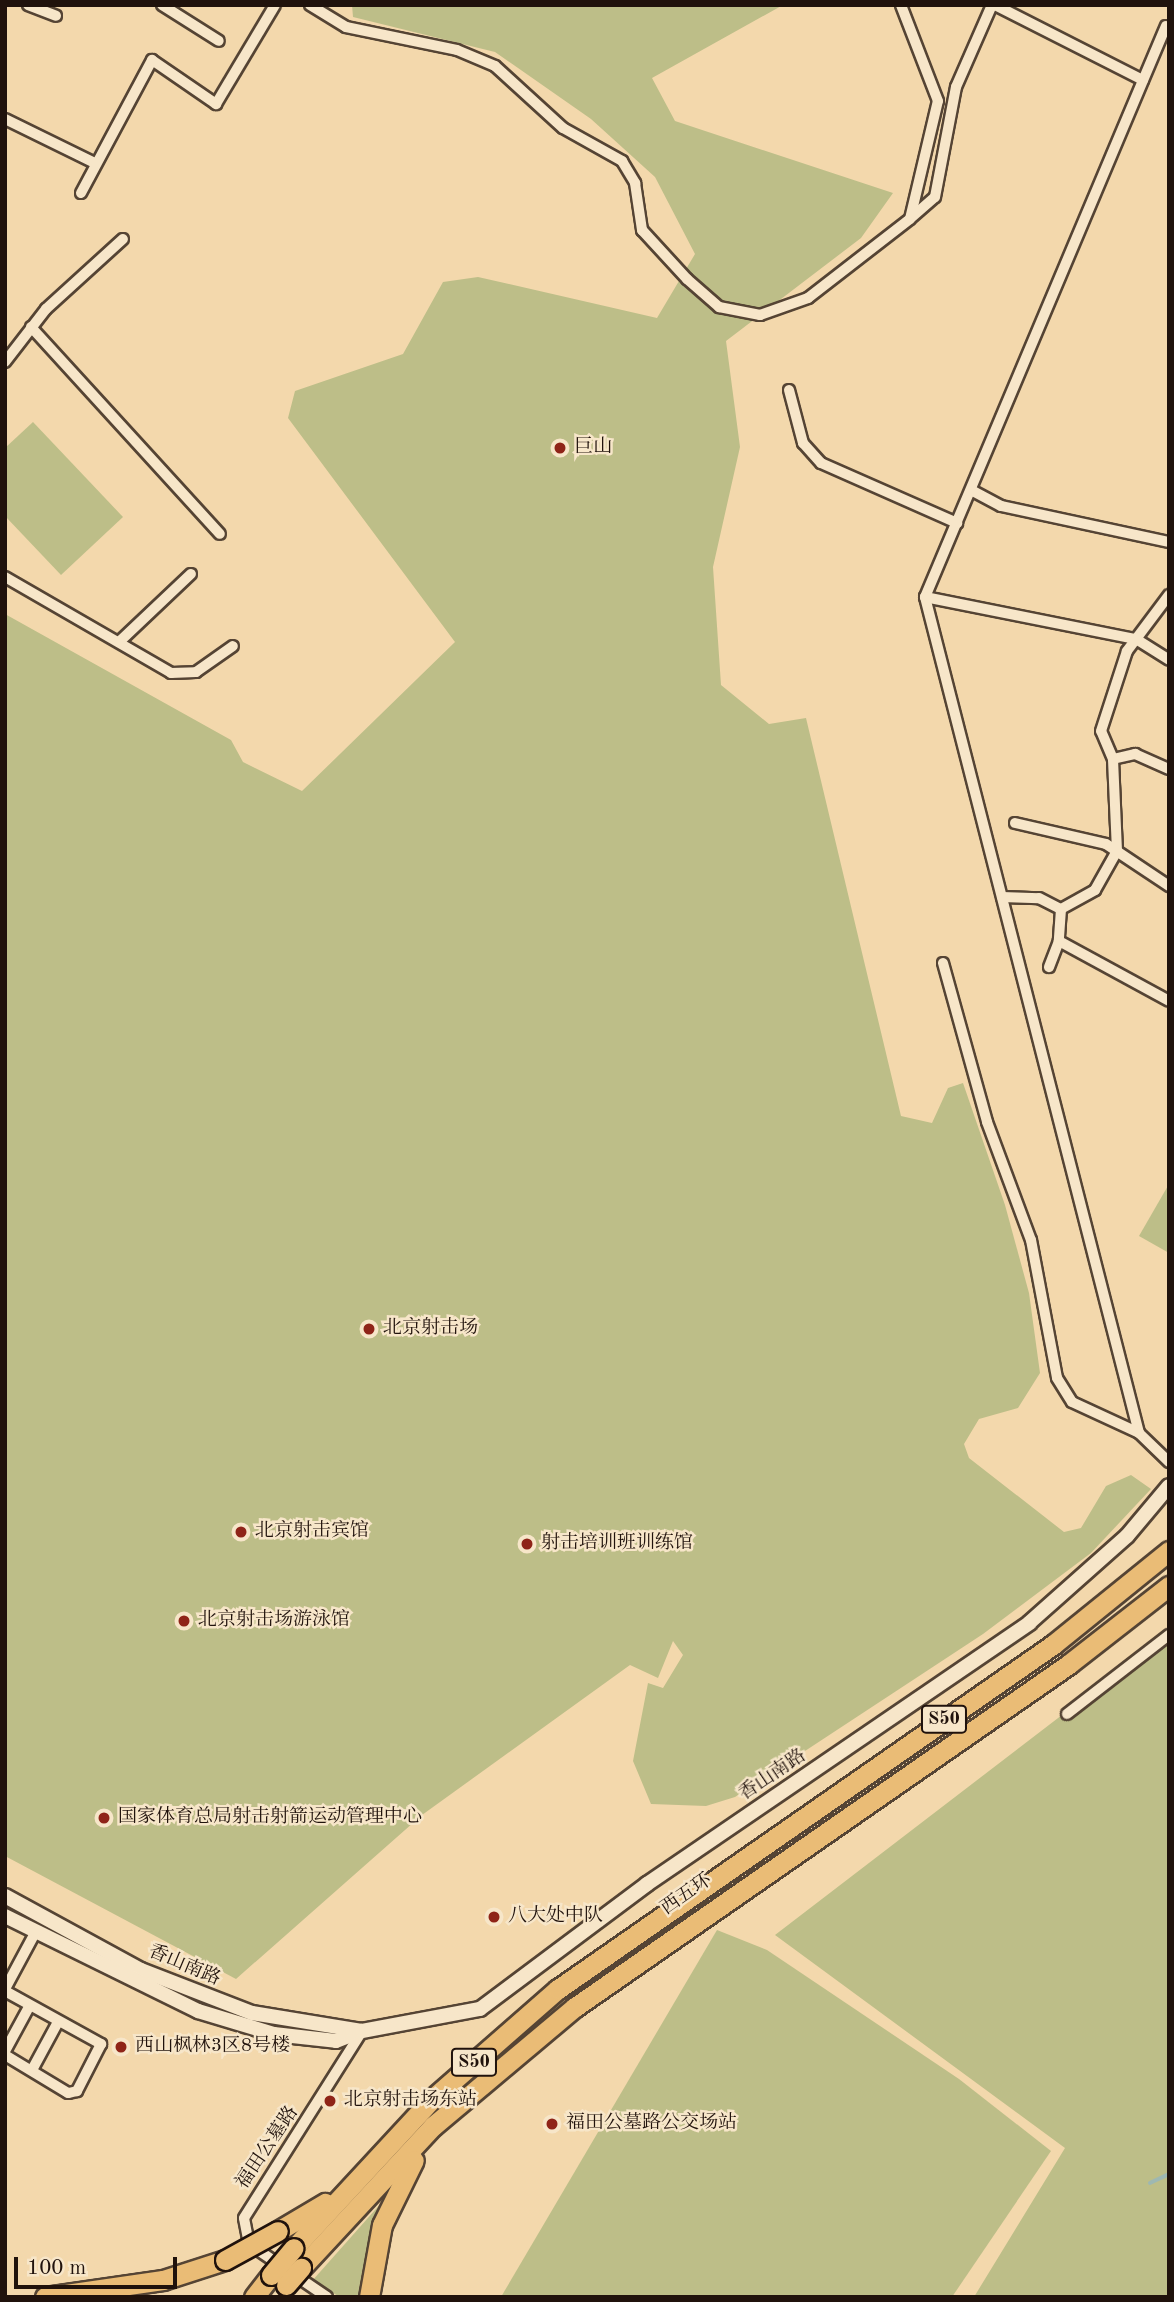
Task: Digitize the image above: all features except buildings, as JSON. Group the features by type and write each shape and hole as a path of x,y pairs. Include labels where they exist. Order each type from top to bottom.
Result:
{"highway":[{"name":"西五环","path":"278,2285 294,2248 341,2193 431,2100 558,1989 678,1901 1054,1644 1169,1551"},
{"name":"西五环","path":"254,2297 278,2285 300,2268 433,2126 575,2007 737,1891 1069,1664 1169,1586"},
{"path":"369,2297 382,2225 433,2126"},
{"path":"45,2297 163,2280 225,2260 341,2193"}],"main road":[{"name":"香山南路","path":"5,1916 35,1933 211,2015 274,2034 335,2041 362,2031 480,2009 648,1884 1029,1623 1127,1536 1169,1486"},
{"name":"香山南路","path":"5,1896 195,1993 276,2018 362,2031"}],"street":[{"path":"28,5 56,16"},
{"path":"162,5 219,41"},
{"path":"81,194 95,163 152,60 216,104 275,5"},
{"path":"310,5 346,27 457,50 495,66 563,128 622,161 635,183 642,230 719,307 760,315 808,298 935,197 956,87 993,5 1143,80"},
{"path":"901,5 938,101 910,219"},
{"path":"1139,1433 925,597 1166,26"},
{"path":"5,119 95,163"},
{"path":"5,362 31,327 123,239"},
{"path":"31,327 220,534"},
{"path":"789,390 803,443 821,463 957,523"},
{"path":"971,490 1001,506 1169,542"},
{"path":"119,642 191,574"},
{"path":"5,577 182,676 233,646"},
{"path":"1060,909 1095,890 1117,851 1113,759 1101,731 1111,688 1136,639 1169,596"},
{"path":"925,597 1136,639 1169,660"},
{"path":"1113,759 1135,754 1169,769"},
{"path":"1015,823 1117,851 1169,886"},
{"path":"1002,897 1040,898 1060,909"},
{"path":"1049,967 1059,941 1060,909"},
{"path":"1059,941 1169,1001"},
{"path":"943,964 987,1122 1031,1240 1057,1378 1073,1402 1139,1433 1169,1462"},
{"path":"1067,1714 1169,1635"},
{"path":"30,2005 5,2053 68,2093 77,2091 101,2044 5,1990 35,1933"},
{"path":"32,2070 58,2022"},
{"name":"福田公墓路","path":"327,2297 248,2244 244,2218 362,2031"}],"green space":[{"path":"352,5 783,5 652,78 675,121 893,193 861,238 726,341 740,447 713,567 721,685 769,724 806,718 901,1116 932,1123 948,1088 963,1083 1005,1205 1029,1293 1040,1373 1018,1408 979,1419 964,1444 969,1458 1064,1532 1081,1528 1106,1486 1131,1475 1151,1489 1091,1553 983,1634 735,1797 706,1806 651,1804 633,1761 648,1683 663,1688 683,1655 673,1641 658,1678 630,1665 422,1815 236,1979 5,1856 5,614 231,740 243,762 302,791 455,642 288,418 295,391 403,354 443,282 478,277 657,318 695,254 655,177 591,119 495,52 353,17"},
{"path":"33,422 123,517 61,575 5,516 5,448"},
{"path":"1169,1184 1169,1253 1139,1236"},
{"path":"1169,1633 1169,2297 974,2297 1065,2148 775,1935"},
{"path":"717,1930 767,1950 959,2079 1051,2151 952,2297 501,2297"},
{"path":"383,2201 363,2297 340,2297 312,2281"}],"waterway":[{"path":"1150,2183 1169,2174"}],"place":[{"name":"巨山","path":"560,448"},
{"name":"北京射击场","path":"369,1329"},
{"name":"北京射击宾馆","path":"241,1532"},
{"name":"射击培训班训练馆","path":"527,1544"},
{"name":"北京射击场游泳馆","path":"184,1621"},
{"name":"国家体育总局射击射箭运动管理中心","path":"104,1818"},
{"name":"八大处中队","path":"494,1917"},
{"name":"西山枫林3区8号楼","path":"121,2047"},
{"name":"北京射击场东站","path":"330,2101"},
{"name":"福田公墓路公交场站","path":"552,2124"}]}
